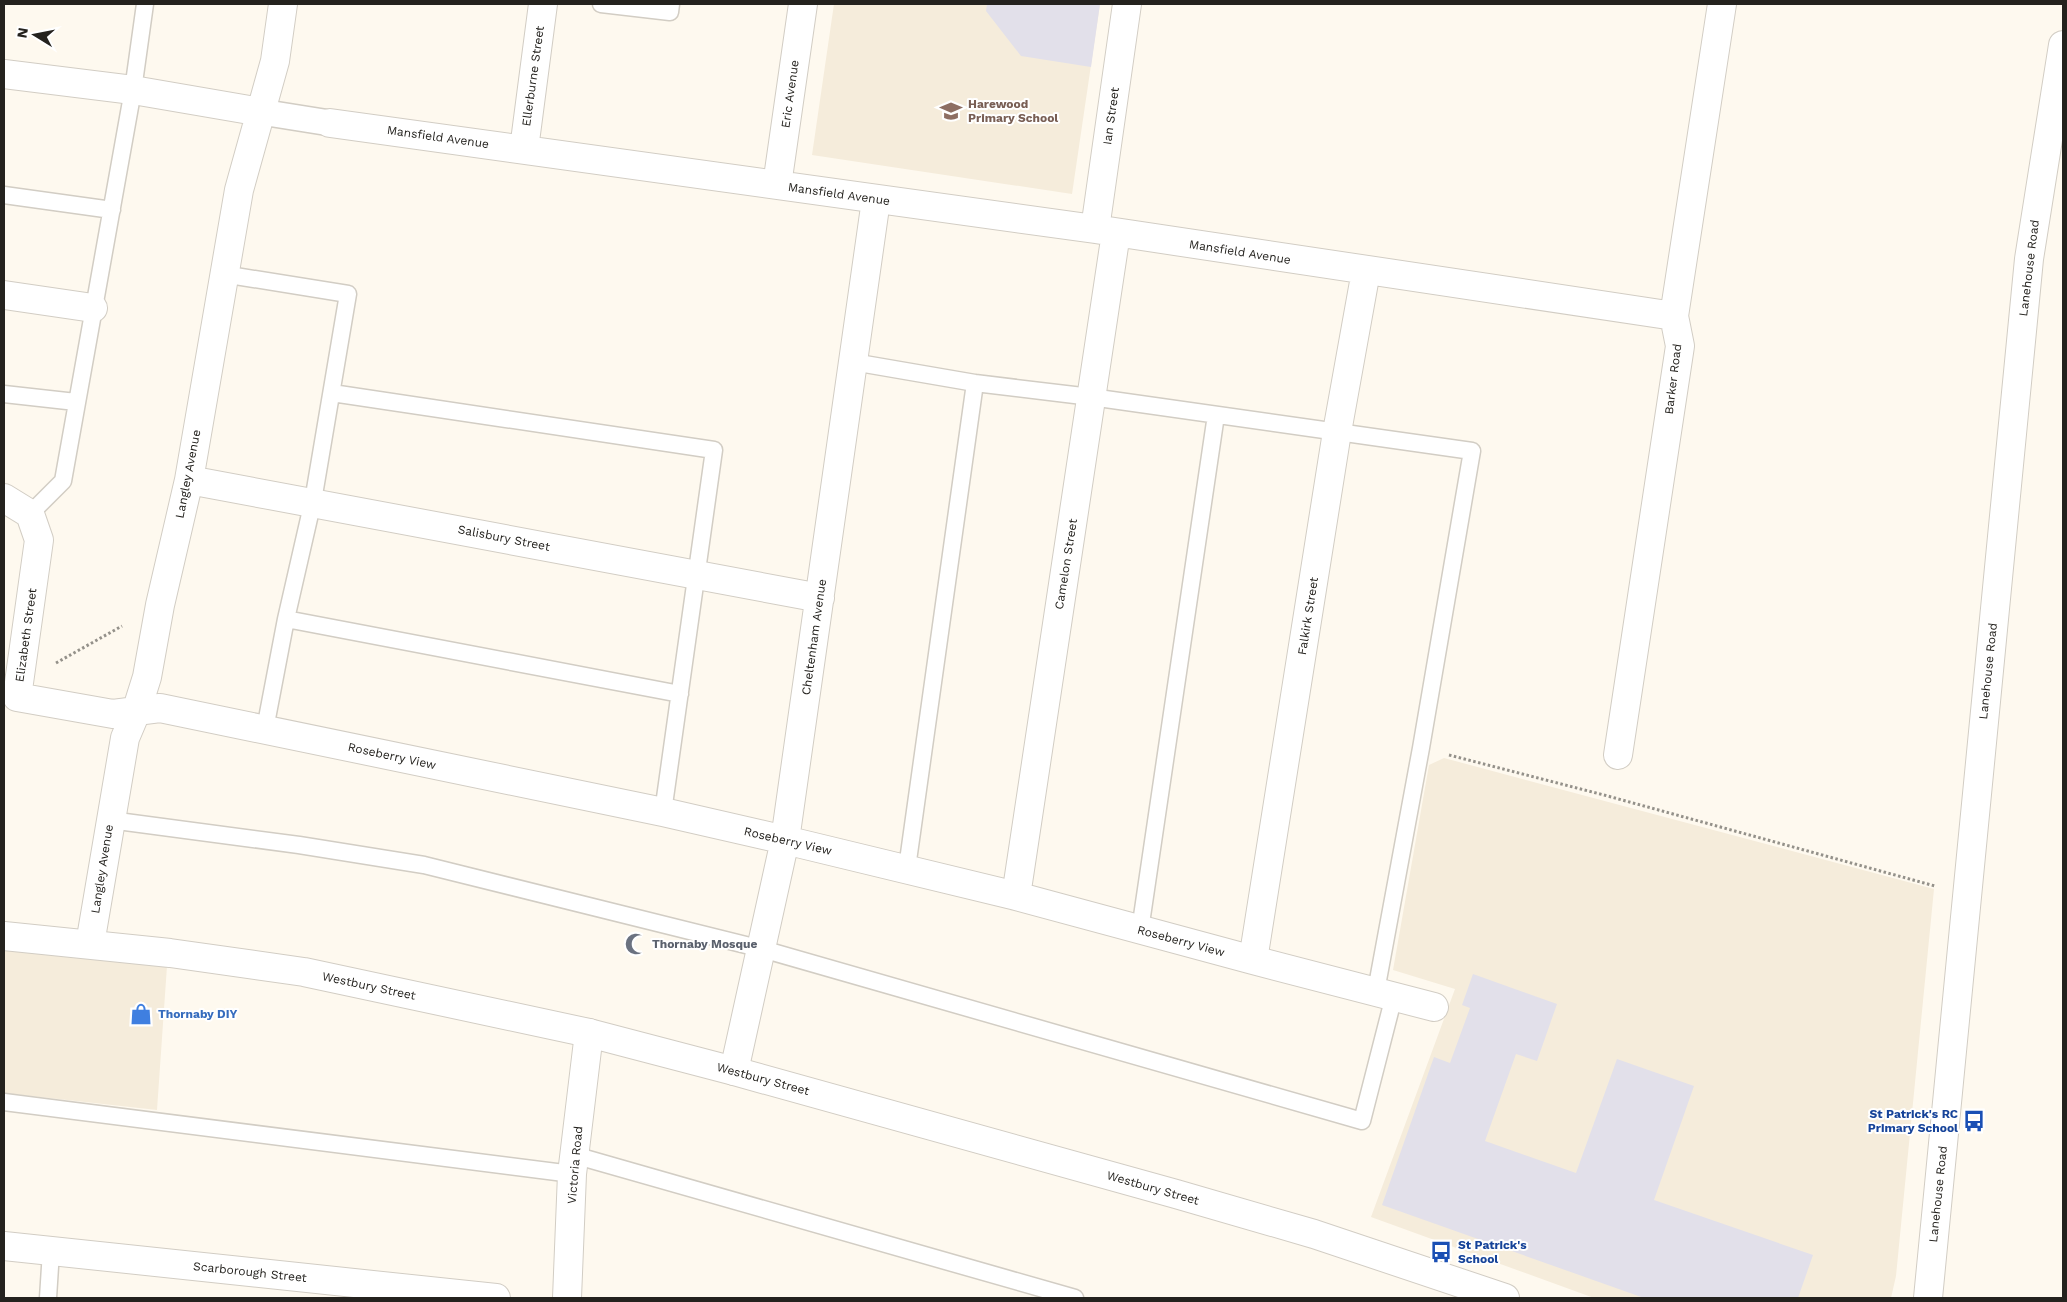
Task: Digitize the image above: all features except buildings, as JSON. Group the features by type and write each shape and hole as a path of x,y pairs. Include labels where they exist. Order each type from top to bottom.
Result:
{"street":[{"name":"Langley Avenue","path":"90,944 124,738 136,712 147,677 160,605 189,480 239,190 275,61 283,4"},
{"name":"Ellerburne Street","path":"524,149 543,4"},
{"name":"Eric Avenue","path":"777,185 803,4"},
{"name":"Ian Street","path":"1105,231 1127,4"},
{"name":"Barker Road","path":"1618,754 1680,346 1674,316 1722,4"},
{"name":"Lanehouse Road","path":"1928,1298 2028,259 2063,45"},
{"name":"Mansfield Avenue","path":"4,74 133,90 330,123 1105,231 1674,316"},
{"name":"Cheltenham Avenue","path":"734,1071 785,840 876,200"},
{"name":"Camelon Street","path":"1016,896 1091,396 1105,231"},
{"name":"Falkirk Street","path":"1252,960 1337,432 1366,271"},
{"path":"4,295 93,308"},
{"name":"Salisbury Street","path":"189,480 313,501 820,598"},
{"path":"4,498 30,514"},
{"name":"Elizabeth Street","path":"30,514 39,540 14,691 113,714 136,712"},
{"name":"Roseberry View","path":"136,712 160,708 663,812 907,868 1434,1007"},
{"name":"Westbury Street","path":"4,936 170,953 304,972 589,1033 734,1071 1176,1194 1314,1234 1505,1298"},
{"name":"Victoria Road","path":"568,1298 573,1164 589,1033"},
{"name":"Scarborough Street","path":"4,1246 496,1298"}],"lane":[{"path":"30,514 63,482 133,90 145,4"},
{"path":"600,4 670,12 671,4"},
{"path":"4,195 112,210"},
{"path":"223,274 348,294 313,501 286,620 265,729"},
{"path":"110,820 299,845 424,865 762,949 1362,1121 1385,993 1421,748 1472,451 1091,396 976,383 853,362"},
{"path":"907,868 976,383"},
{"path":"332,393 714,450 663,812"},
{"path":"4,394 76,402"},
{"path":"1140,930 1216,415"},
{"path":"286,620 680,694"},
{"path":"4,1102 573,1164 1075,1298"},
{"path":"48,1298 51,1251"}],"path":[{"path":"14,691 160,605"},
{"path":"1421,748 1604,795 1966,895"}],"shaded area":[{"name":"Harewood Primary School","path":"834,4 1100,4 1072,194 812,155"},
{"path":"1444,758 1934,889 1896,1276 1891,1298 1594,1298 1371,1217 1455,989 1393,970 1429,765"},
{"path":"4,943 167,966 157,1110 4,1093"}],"place":[{"name":"Harewood Primary School","path":"951,111"},
{"name":"Thornaby Mosque","path":"636,944"},
{"name":"Thornaby DIY","path":"141,1014"},
{"name":"St Patrick's RC Primary School","path":"1974,1121"},
{"name":"St Patrick's School","path":"1441,1252"}]}
